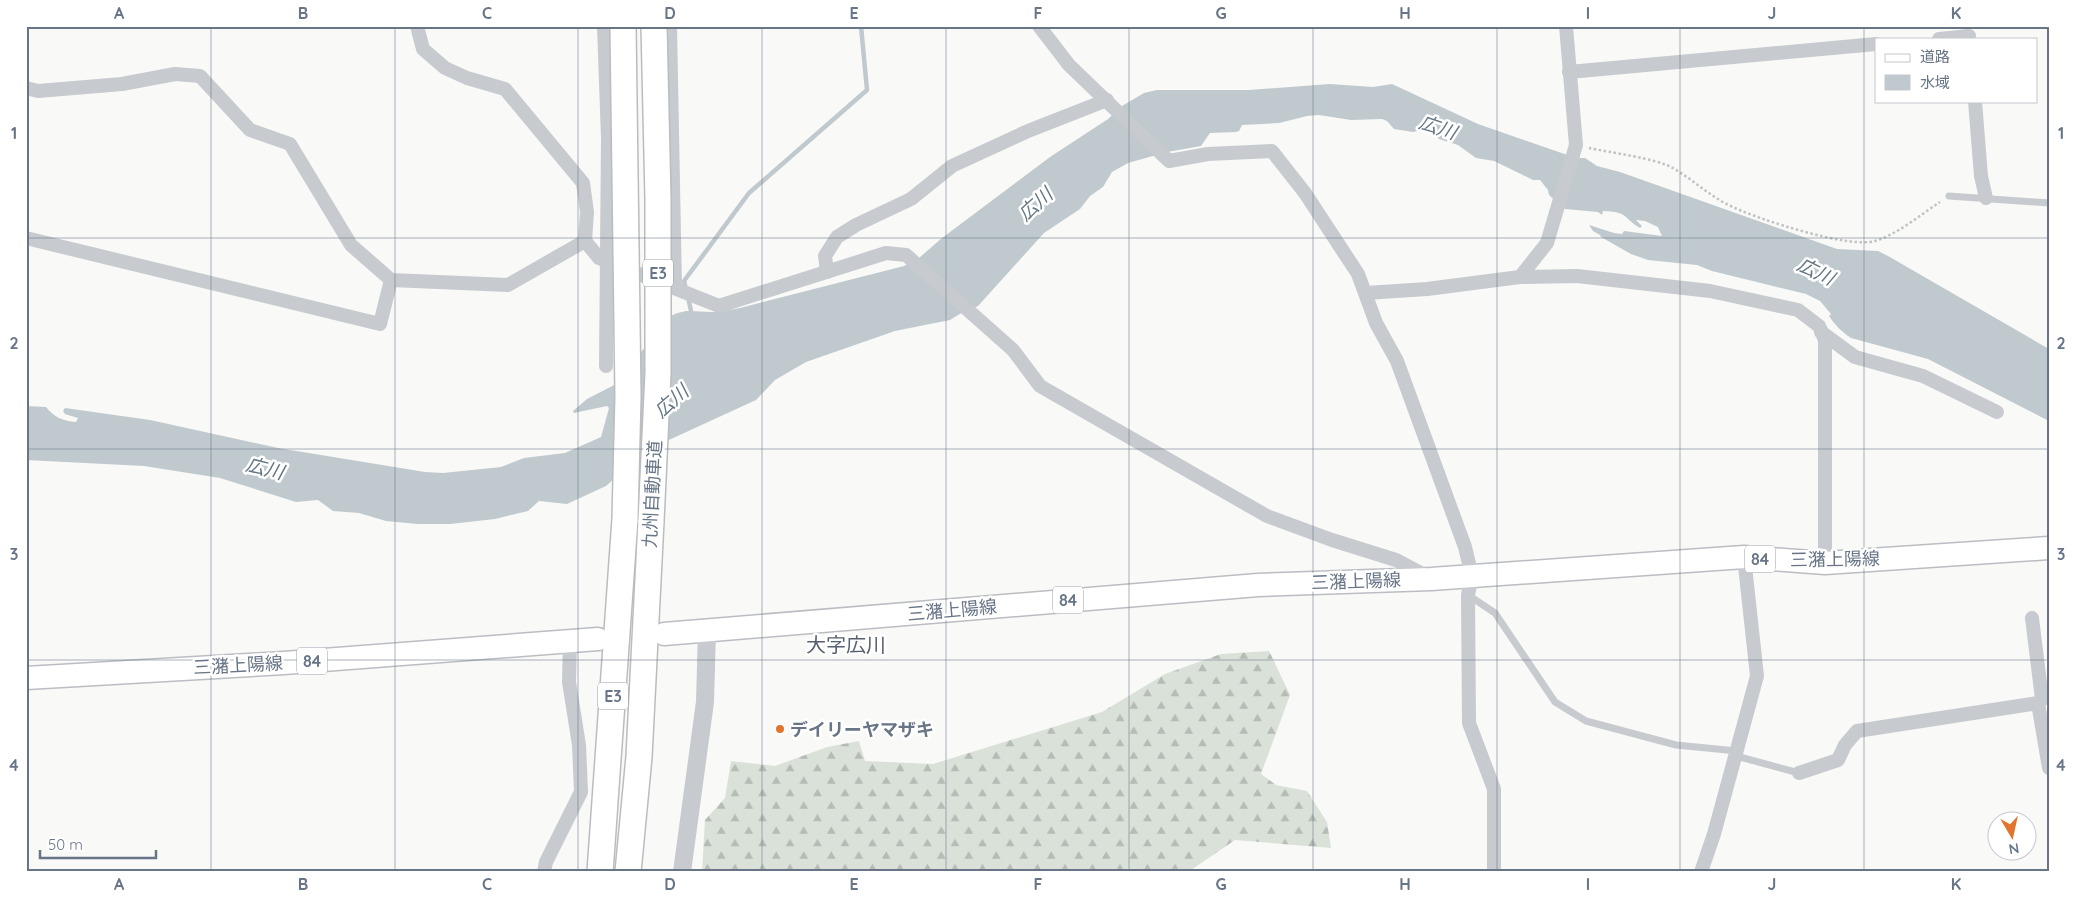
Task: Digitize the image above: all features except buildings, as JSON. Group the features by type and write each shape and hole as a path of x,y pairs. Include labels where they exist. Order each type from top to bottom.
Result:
{"highway":[{"name":"九州自動車道","path":"600,872 625,520 628,386 623,26"},
{"name":"九州自動車道","path":"628,872 639,758 658,373 658,199 654,26"}],"main road":[{"name":"三潴上陽線","path":"664,634 1258,584 1431,578 1470,586 1744,557 1825,563 2049,548"},
{"name":"三潴上陽線","path":"26,678 284,663 598,639"}],"street":[{"path":"417,26 423,49 445,68 467,78 505,89 583,183 587,212 585,241 599,258 719,306 886,253 906,255 977,316 1013,350 1040,386 1268,516 1332,540 1396,560 1431,578"},
{"path":"604,26 608,138 606,366"},
{"path":"670,26 675,288"},
{"path":"1039,26 1070,65 1169,161 1208,154 1272,151 1305,193 1358,274 1376,323 1400,370 1465,547 1470,586 1469,723 1494,789 1494,872"},
{"path":"1520,277 1547,242 1574,148 1566,26"},
{"path":"1945,38 1969,34"},
{"path":"1569,72 1875,44"},
{"path":"26,88 38,91 122,84 175,74 200,76 250,130 290,144 351,245 391,280 508,285 585,241"},
{"path":"827,272 825,256 838,237 856,225 911,199 952,166 1028,131 1109,101"},
{"path":"1975,102 1981,176 1986,198"},
{"path":"26,238 380,324 391,280"},
{"path":"1366,293 1427,289 1520,277 1576,276 1710,291 1798,310 1819,326 1825,340 1825,563"},
{"path":"1821,332 1855,357 1923,376 1997,412"},
{"path":"1701,872 1737,754 1756,676 1744,557"},
{"path":"2032,618 2043,698 2049,768"},
{"path":"682,872 705,702 707,630"},
{"path":"544,872 546,862 581,792 580,745 570,682 570,641"},
{"path":"1799,773 1838,760 1845,745 1856,731 2043,698"}],"lane":[{"path":"1949,196 2049,203"},
{"path":"1470,586 1495,613 1556,702 1586,721 1676,745 1737,754 1799,773"}],"path":[{"path":"1574,148 1670,166 1707,193 1735,208 1828,239 1861,243 1875,242 1894,232 1949,196"}],"green space":[{"path":"1269,651 1290,695 1261,774 1276,785 1307,791 1327,822 1331,848 1235,840 1188,872 702,872 705,820 725,798 731,761 775,766 827,747 859,741 865,761 933,764 1102,712 1165,674 1221,654"}],"water":[{"name":"広川","path":"1330,84 1373,87 1392,84 1478,124 1576,158 1585,158 1597,166 1620,172 1837,249 1878,251 2049,349 2049,421 1928,359 1851,338 1834,322 1829,316 1831,314 1820,301 1806,294 1712,271 1697,265 1648,260 1631,254 1601,237 1589,225 1614,233 1622,234 1624,231 1662,236 1658,227 1645,221 1636,220 1642,226 1640,228 1617,213 1603,211 1602,215 1598,212 1565,209 1549,195 1548,190 1540,180 1533,180 1494,161 1476,158 1458,145 1439,139 1426,129 1413,132 1394,129 1387,121 1382,119 1351,120 1319,115 1279,123 1242,125 1239,131 1236,132 1210,133 1201,146 1167,152 1128,163 1112,172 1103,187 1090,196 1080,209 1044,233 978,306 950,320 895,331 806,362 775,380 756,400 647,450 606,486 567,504 539,501 528,511 495,519 450,524 418,524 386,521 359,513 333,511 318,500 296,502 220,478 144,466 26,460 26,406 46,407 56,416 76,422 78,418 65,414 63,411 65,408 150,420 278,448 425,472 443,473 501,467 524,458 565,453 601,437 609,408 607,406 574,413 573,411 587,399 620,382 664,320 678,313 690,311 717,312 740,308 904,266 919,258 942,238 1050,157 1108,119 1122,106 1144,93 1157,90 1249,90"}],"waterway":[{"path":"686,289 684,281 749,193 867,90 861,26"},
{"path":"688,297 692,316"}],"place":[{"name":"デイリーヤマザキ","path":"780,729"}],"district":[{"name":"大字広川","path":"846,644"}]}
